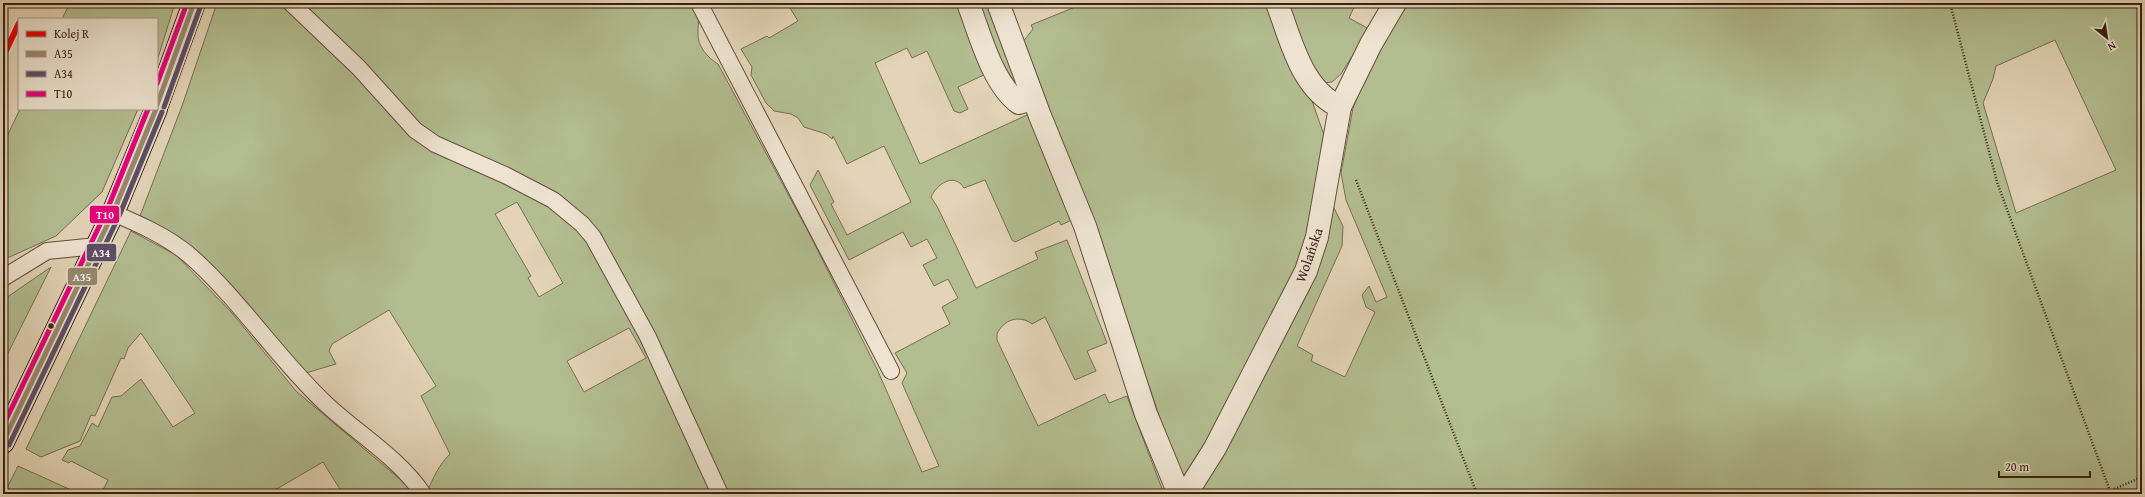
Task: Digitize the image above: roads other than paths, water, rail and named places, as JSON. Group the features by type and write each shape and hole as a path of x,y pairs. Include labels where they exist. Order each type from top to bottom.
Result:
{"street":[{"path":"158,103 194,3"},
{"path":"968,3 998,80 1009,96 1018,103 1033,99"},
{"path":"998,3 1033,99 1085,226 1146,414 1179,494"},
{"path":"1277,3 1307,78 1328,102 1340,108"},
{"name":"Wolańska","path":"1186,494 1215,448 1306,271 1317,237 1340,108 1371,44 1395,3"},
{"path":"5,432 114,213 156,110"}],"lane":[{"path":"291,3 359,68 415,130 435,144 508,176 553,200 582,224 593,236 648,337 720,494"},
{"path":"699,3 891,370"},
{"path":"114,213 169,240 187,254 217,282 301,379 326,404 411,476 423,494"},
{"path":"3,278 48,252 97,246"}],"rail line":[{"name":"R","path":"3,57 18,25"}]}
